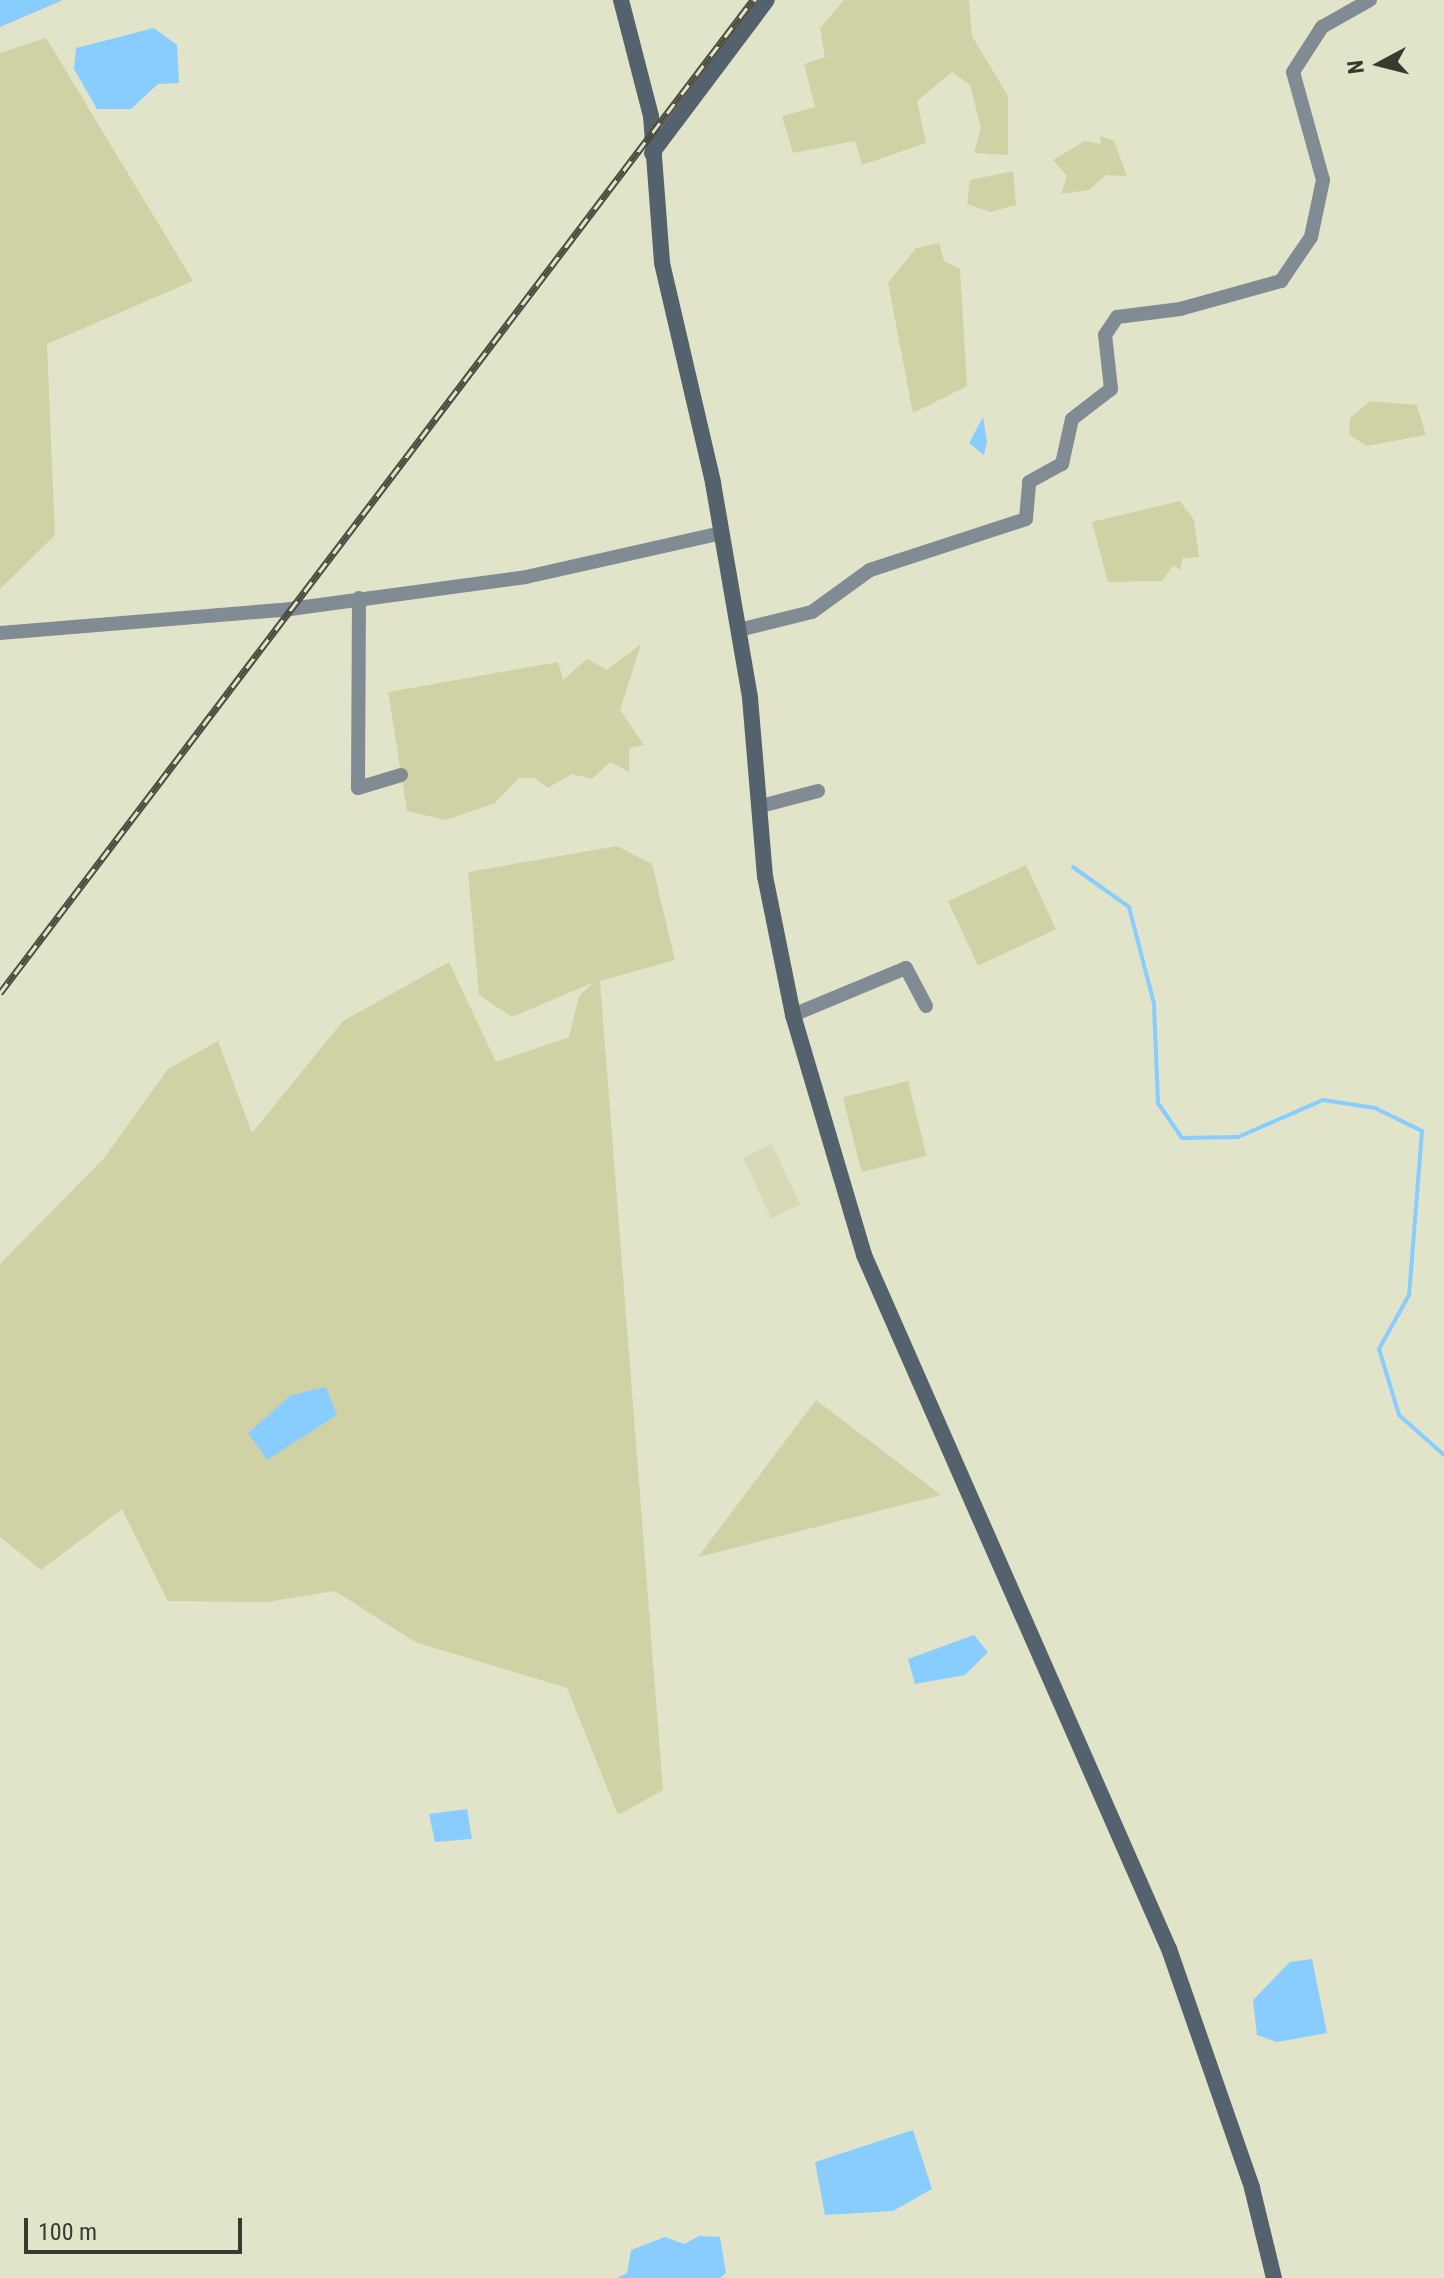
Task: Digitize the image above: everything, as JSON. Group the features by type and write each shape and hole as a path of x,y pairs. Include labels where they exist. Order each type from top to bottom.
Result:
{"main road":[{"path":"621,0 651,116 662,263 722,533 739,630 761,806 765,876 793,1015 864,1255 1169,1949 1252,2188 1274,2278"},
{"path":"652,153 767,0"}],"street":[{"path":"739,630 812,612 870,570 1026,519 1029,482 1062,464 1072,419 1111,389 1105,335 1117,317 1180,309 1281,281 1311,237 1323,180 1293,72 1322,27 1370,0"},
{"path":"0,633 359,598 526,577 722,533"},
{"path":"359,598 358,788 401,775"},
{"path":"761,806 818,791"},
{"path":"793,1015 906,968 926,1006"}],"shaded area":[{"path":"844,0 969,0 972,36 1008,96 1008,155 974,153 981,128 970,85 952,72 917,101 926,143 862,165 855,141 793,153 782,116 815,107 804,64 825,57 820,28"},
{"path":"46,38 193,281 47,344 55,535 0,589 0,53"},
{"path":"1100,136 1114,141 1127,176 1106,175 1089,190 1061,194 1067,176 1053,160 1085,141 1101,144"},
{"path":"1013,171 1016,205 990,212 967,204 970,180"},
{"path":"939,243 944,261 960,269 967,386 913,413 888,283 916,248"},
{"path":"1370,401 1417,405 1426,435 1366,446 1349,434 1350,418"},
{"path":"1180,501 1194,520 1199,557 1183,558 1180,570 1173,565 1162,581 1108,582 1092,522"},
{"path":"641,644 620,710 644,745 629,748 629,772 610,762 592,779 572,774 548,788 535,778 519,778 495,803 446,820 407,811 388,692 558,662 563,680 587,659 607,670"},
{"path":"617,846 652,864 675,960 600,981 663,1790 618,1815 567,1688 415,1642 335,1591 267,1602 168,1601 122,1509 41,1570 0,1537 0,1264 104,1158 168,1069 218,1041 252,1133 343,1021 449,962 496,1062 569,1037 579,996 594,982 512,1017 479,995 468,872"},
{"path":"1026,865 1056,929 978,966 948,901"},
{"path":"908,1081 927,1156 862,1172 843,1097"},
{"path":"772,1144 800,1205 771,1218 743,1158"},
{"path":"816,1400 941,1495 698,1557"}],"water":[{"path":"0,0 63,0 0,27"},
{"path":"154,28 177,45 179,83 158,84 131,109 97,109 74,69 76,48"},
{"path":"983,417 987,442 984,455 969,443"},
{"path":"326,1387 337,1415 267,1460 248,1433 291,1395"},
{"path":"974,1635 988,1652 965,1675 915,1684 908,1659"},
{"path":"467,1809 472,1839 435,1842 429,1814"},
{"path":"1312,1959 1327,2033 1277,2042 1257,2035 1253,2000 1290,1962"},
{"path":"913,2130 932,2189 893,2211 825,2215 815,2162"},
{"path":"699,2236 720,2237 726,2273 720,2278 617,2278 627,2273 631,2250 665,2237 684,2244"}],"waterway":[{"path":"1073,867 1129,907 1154,1004 1158,1103 1182,1138 1238,1137 1323,1100 1375,1108 1422,1131 1409,1295 1379,1349 1399,1415 1444,1455"}],"railway":[{"path":"0,993 753,0"}]}
